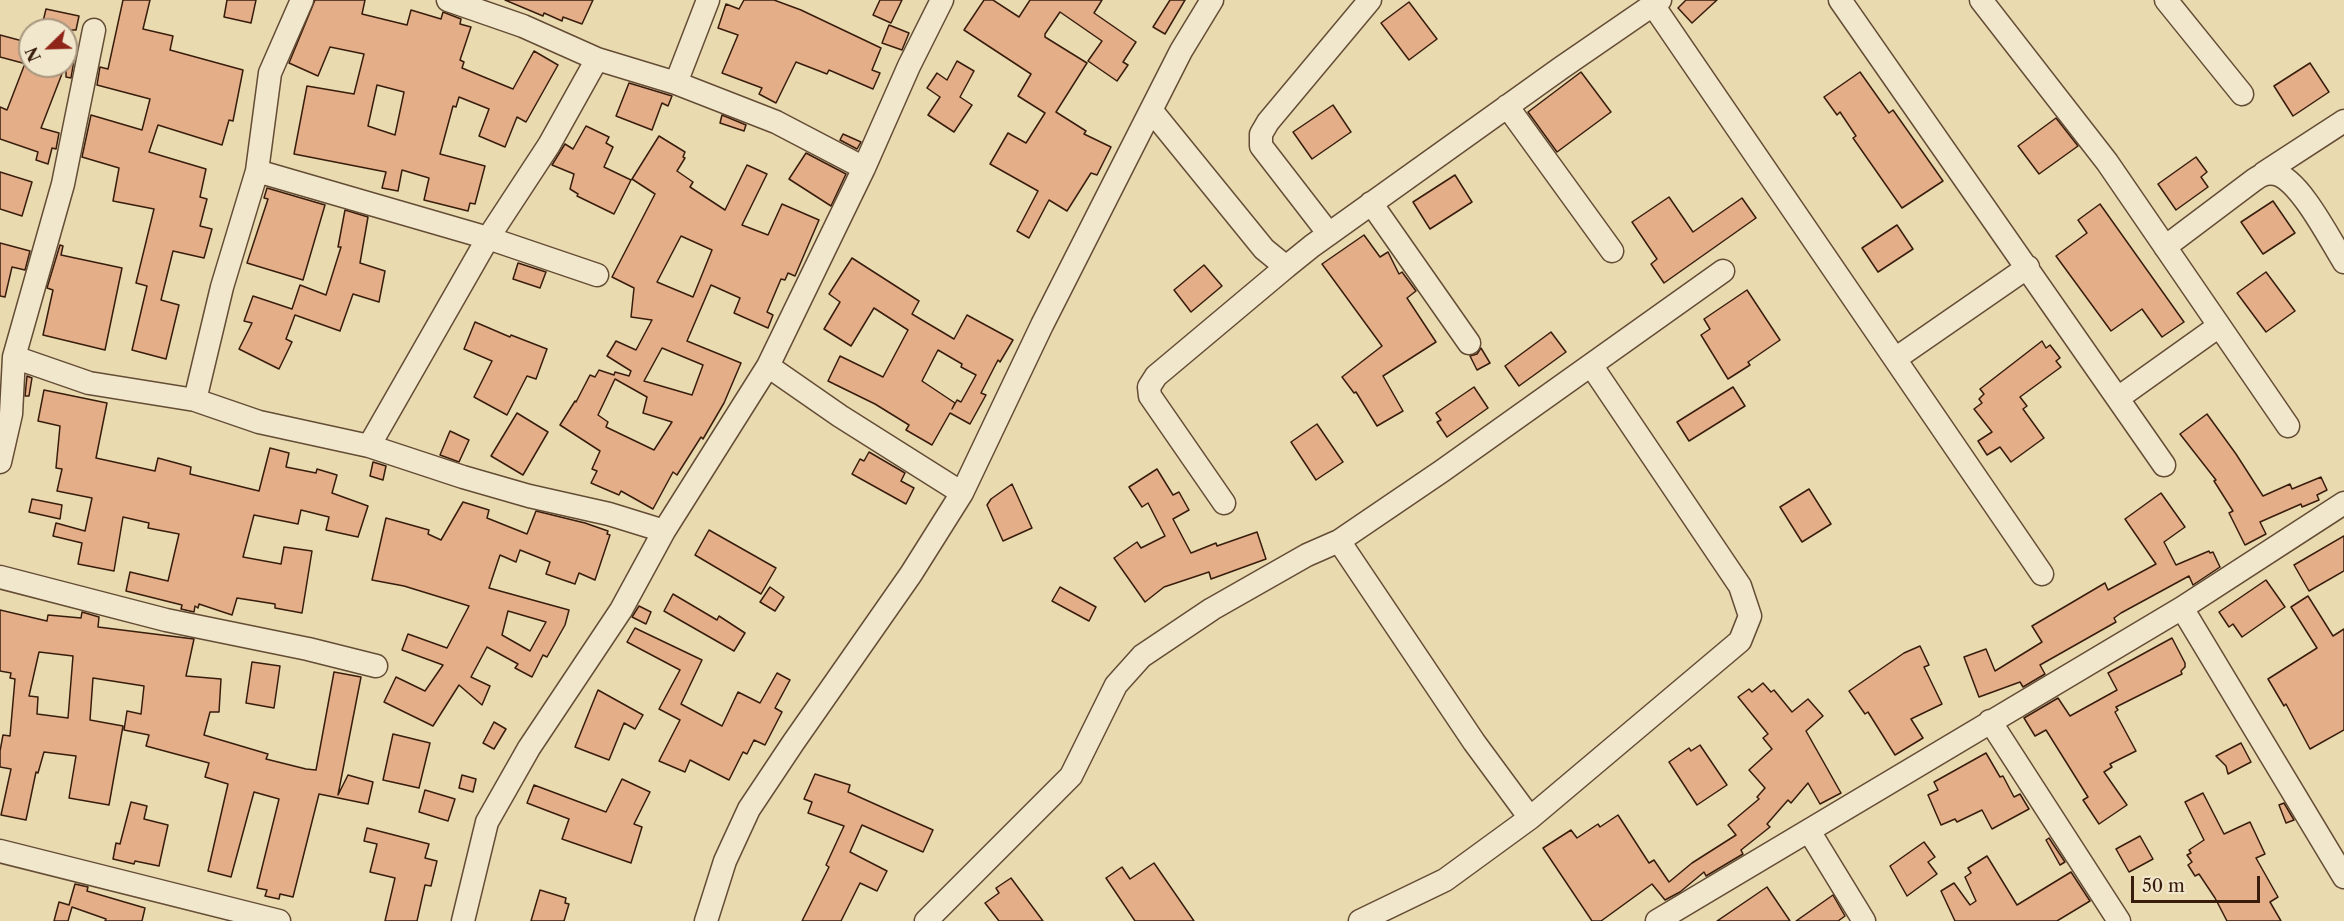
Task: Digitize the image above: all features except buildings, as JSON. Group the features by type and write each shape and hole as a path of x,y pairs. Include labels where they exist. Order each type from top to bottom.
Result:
{"street":[{"path":"195,400 222,287 256,171 270,74 302,0"},
{"path":"448,0 523,26 597,59 676,83 776,122 864,168"},
{"path":"676,83 708,0"},
{"path":"463,921 487,822 530,748 621,610 664,531 768,366 942,0"},
{"path":"705,921 725,861 749,809 910,574 962,493 1042,325 1151,110 1181,51 1212,0"},
{"path":"1329,234 1262,146 1262,134 1268,122 1370,0"},
{"path":"1840,0 2164,465"},
{"path":"1981,0 2108,162 2288,426"},
{"path":"2166,0 2242,94"},
{"path":"1224,503 1150,396 1149,387 1156,376 1329,234 1507,106 1656,3 2042,574"},
{"path":"0,462 11,414 14,357 63,184 94,30"},
{"path":"369,446 489,238 549,145 597,59"},
{"path":"1507,106 1612,251"},
{"path":"1151,110 1264,249 1286,267"},
{"path":"2165,247 2264,173 2344,121"},
{"path":"256,171 489,238 597,275"},
{"path":"2264,173 2281,176 2299,192 2344,262"},
{"path":"1371,204 1469,343"},
{"path":"1895,359 2028,267"},
{"path":"926,921 1071,776 1116,685 1142,656 1212,609 1307,555 1339,541 1380,514 1723,271"},
{"path":"2118,398 2219,326"},
{"path":"14,357 89,383 195,400 260,422 369,446 463,477 529,496 609,514 664,531"},
{"path":"1360,921 1444,880 1530,818 1740,641 1750,616 1740,586 1590,364"},
{"path":"768,366 840,416 962,493"},
{"path":"1657,921 2182,608 2344,503"},
{"path":"1339,541 1474,742 1530,818"},
{"path":"0,577 166,620 308,649 376,666"},
{"path":"2182,608 2344,877"},
{"path":"1990,721 2119,921"},
{"path":"1809,831 1864,921"},
{"path":"0,851 279,921"}]}
